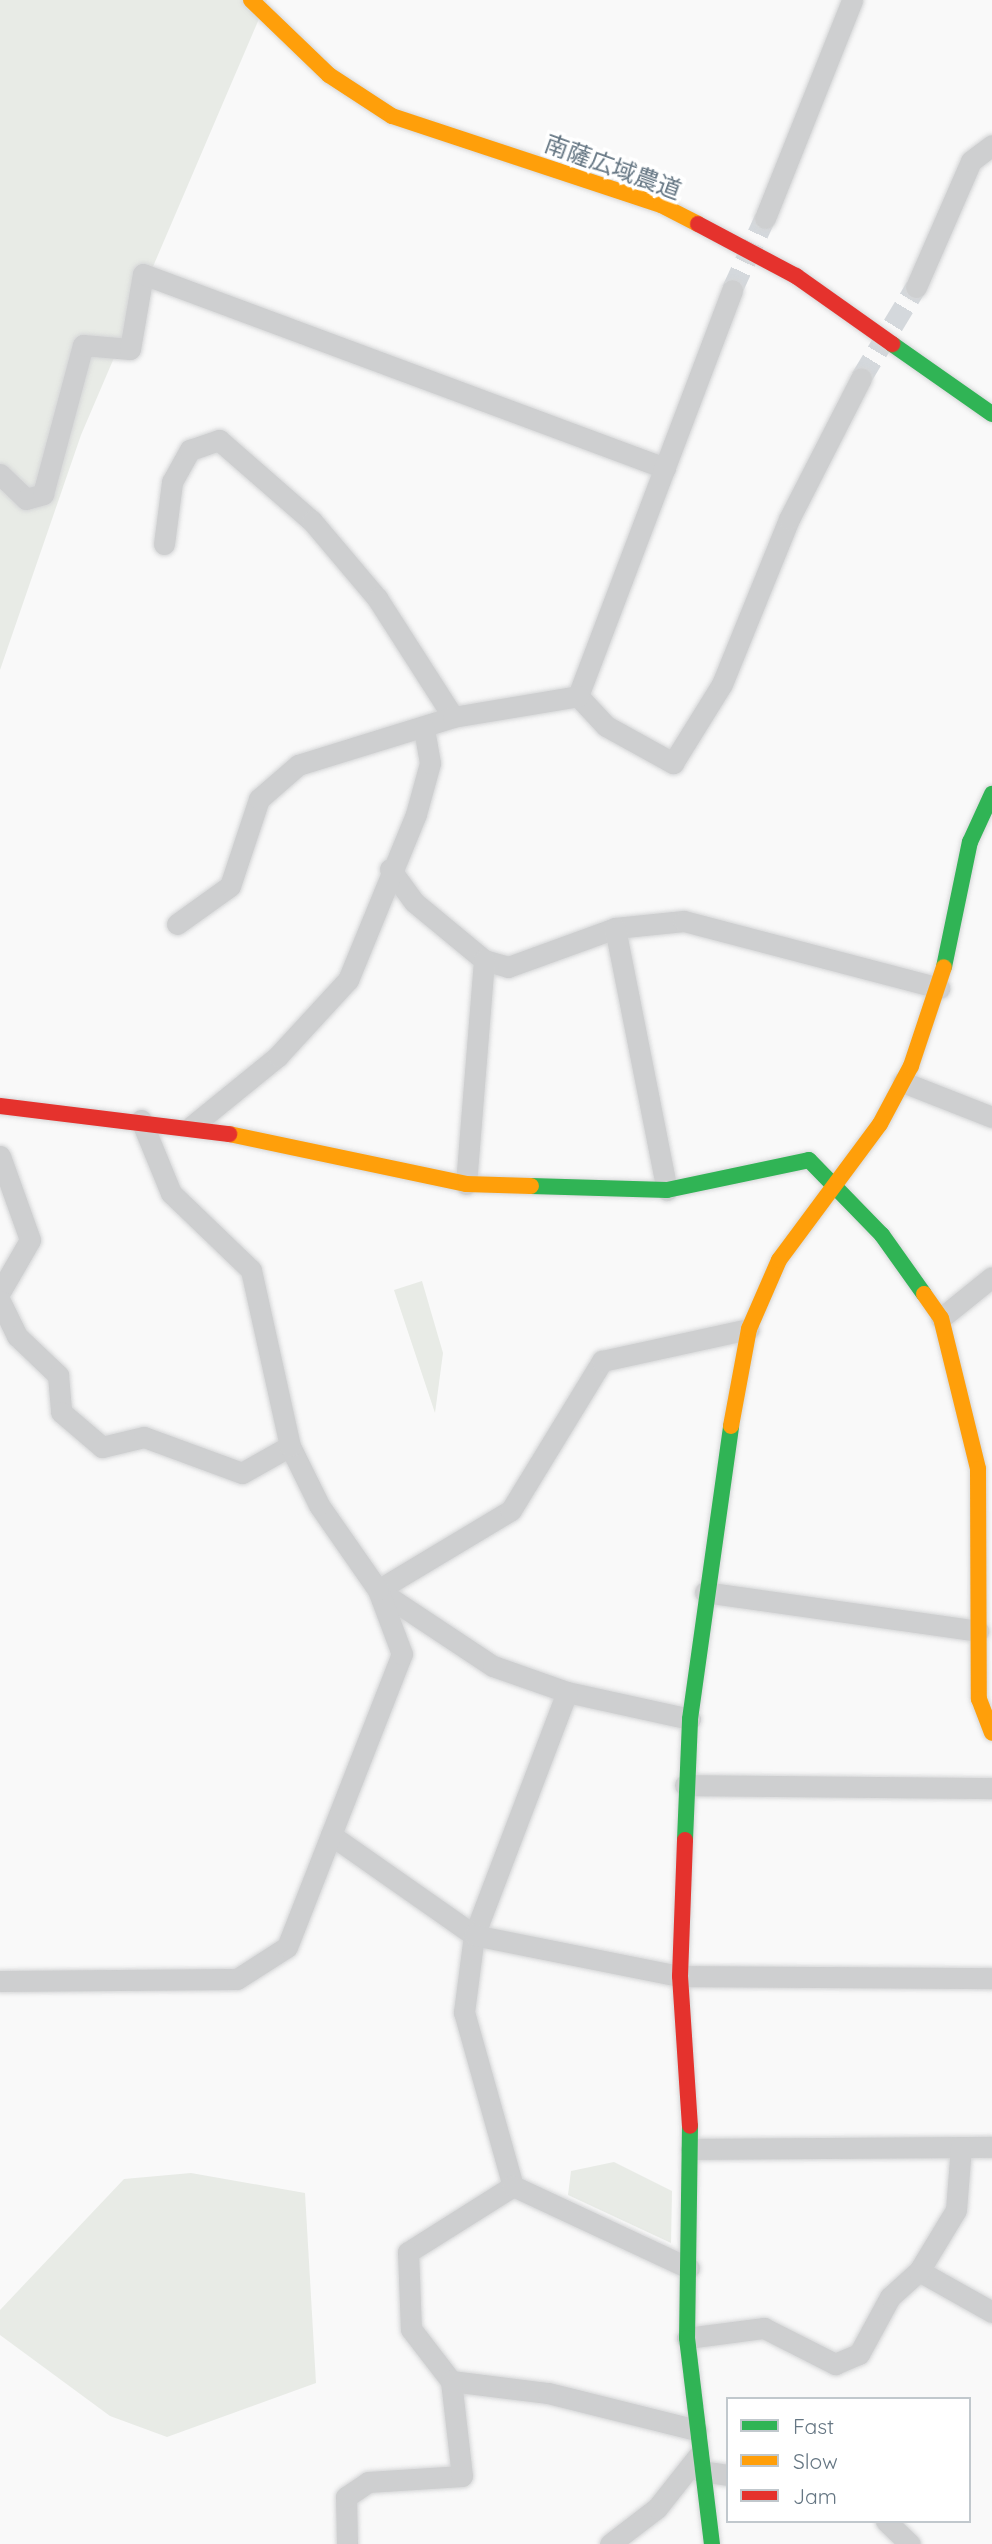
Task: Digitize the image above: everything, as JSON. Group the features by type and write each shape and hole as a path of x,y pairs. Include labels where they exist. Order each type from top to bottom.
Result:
{"street":[{"name":"南薩広域農道","path":"251,0 329,75 392,116 661,205 796,276 992,414"},
{"path":"765,218 852,0"},
{"path":"916,287 971,161 992,145"},
{"path":"0,474 26,499 43,494 83,345 130,349 143,274 665,468"},
{"path":"578,696 732,290"},
{"path":"578,696 606,726 673,763 722,684 789,519 861,378"},
{"path":"164,544 172,482 190,450 219,439 312,522 369,588 453,717"},
{"path":"177,924 230,886 259,799 298,765 424,729 453,717 578,696"},
{"path":"192,1126 278,1056 348,980 430,763 424,729"},
{"path":"712,2544 699,2463 687,2338 691,2149 680,1976 685,1786 705,1592 749,1329 779,1260 834,1181 880,1124 903,1082 939,988 970,842 992,794"},
{"path":"390,869 414,902 484,960 508,967 544,960 615,928 694,923 939,988"},
{"path":"615,928 667,1190"},
{"path":"466,1184 484,960"},
{"path":"903,1082 992,1117"},
{"path":"0,1106 192,1126 466,1184 667,1190 809,1160 834,1181 941,1318 978,1469 985,1599 978,1631 979,1699 992,1733"},
{"path":"0,1980 237,1979 287,1947 402,1654 379,1590 319,1505 290,1446 251,1270 171,1193 141,1120"},
{"path":"0,1156 30,1240 0,1292"},
{"path":"941,1318 992,1277"},
{"path":"0,1301 17,1336 58,1375 61,1412 102,1447 144,1437 242,1473 290,1446"},
{"path":"379,1590 511,1510 602,1361 749,1329"},
{"path":"379,1590 493,1665 567,1692 690,1719"},
{"path":"705,1592 978,1631"},
{"path":"567,1692 474,1935 464,2012 513,2186 689,2268"},
{"path":"685,1786 992,1788"},
{"path":"331,1835 474,1935 680,1976 992,1978"},
{"path":"687,2338 764,2328 835,2364 859,2354 890,2297 919,2272 956,2210 961,2147"},
{"path":"691,2149 992,2147"},
{"path":"347,2544 346,2497 368,2482 462,2476 451,2381 411,2329 408,2252 513,2186"},
{"path":"919,2272 992,2312"},
{"path":"451,2381 548,2393 696,2430"},
{"path":"699,2463 726,2474"},
{"path":"610,2544 657,2508 699,2463"},
{"path":"888,2523 910,2544"}],"shaded area":[{"path":"0,0 267,0 81,435 0,670"},
{"path":"422,1281 443,1353 435,1413 394,1290"},
{"path":"614,2162 672,2191 671,2243 568,2195 571,2171"},
{"path":"191,2173 305,2193 316,2383 167,2437 110,2416 0,2335 0,2310 124,2179"}],"tunnel":[{"path":"732,290 765,218"},
{"path":"861,378 916,287"}],"traffic: fast":[{"path":"892,344 992,414"},
{"path":"944,967 970,842 992,794"},
{"path":"531,1186 667,1190 809,1160 882,1235 924,1294"},
{"path":"685,1840 690,1719 731,1426"},
{"path":"690,2126 687,2338 712,2544"}],"traffic: slow":[{"path":"251,0 329,75 392,116 661,205 698,224"},
{"path":"731,1426 749,1329 779,1260 880,1124 911,1066 944,967"},
{"path":"229,1134 466,1184 531,1186"},
{"path":"924,1294 941,1318 978,1469 979,1699 992,1733"}],"traffic: jam":[{"path":"698,224 796,276 892,344"},
{"path":"0,1106 229,1134"},
{"path":"685,1840 680,1976 690,2126"}]}
